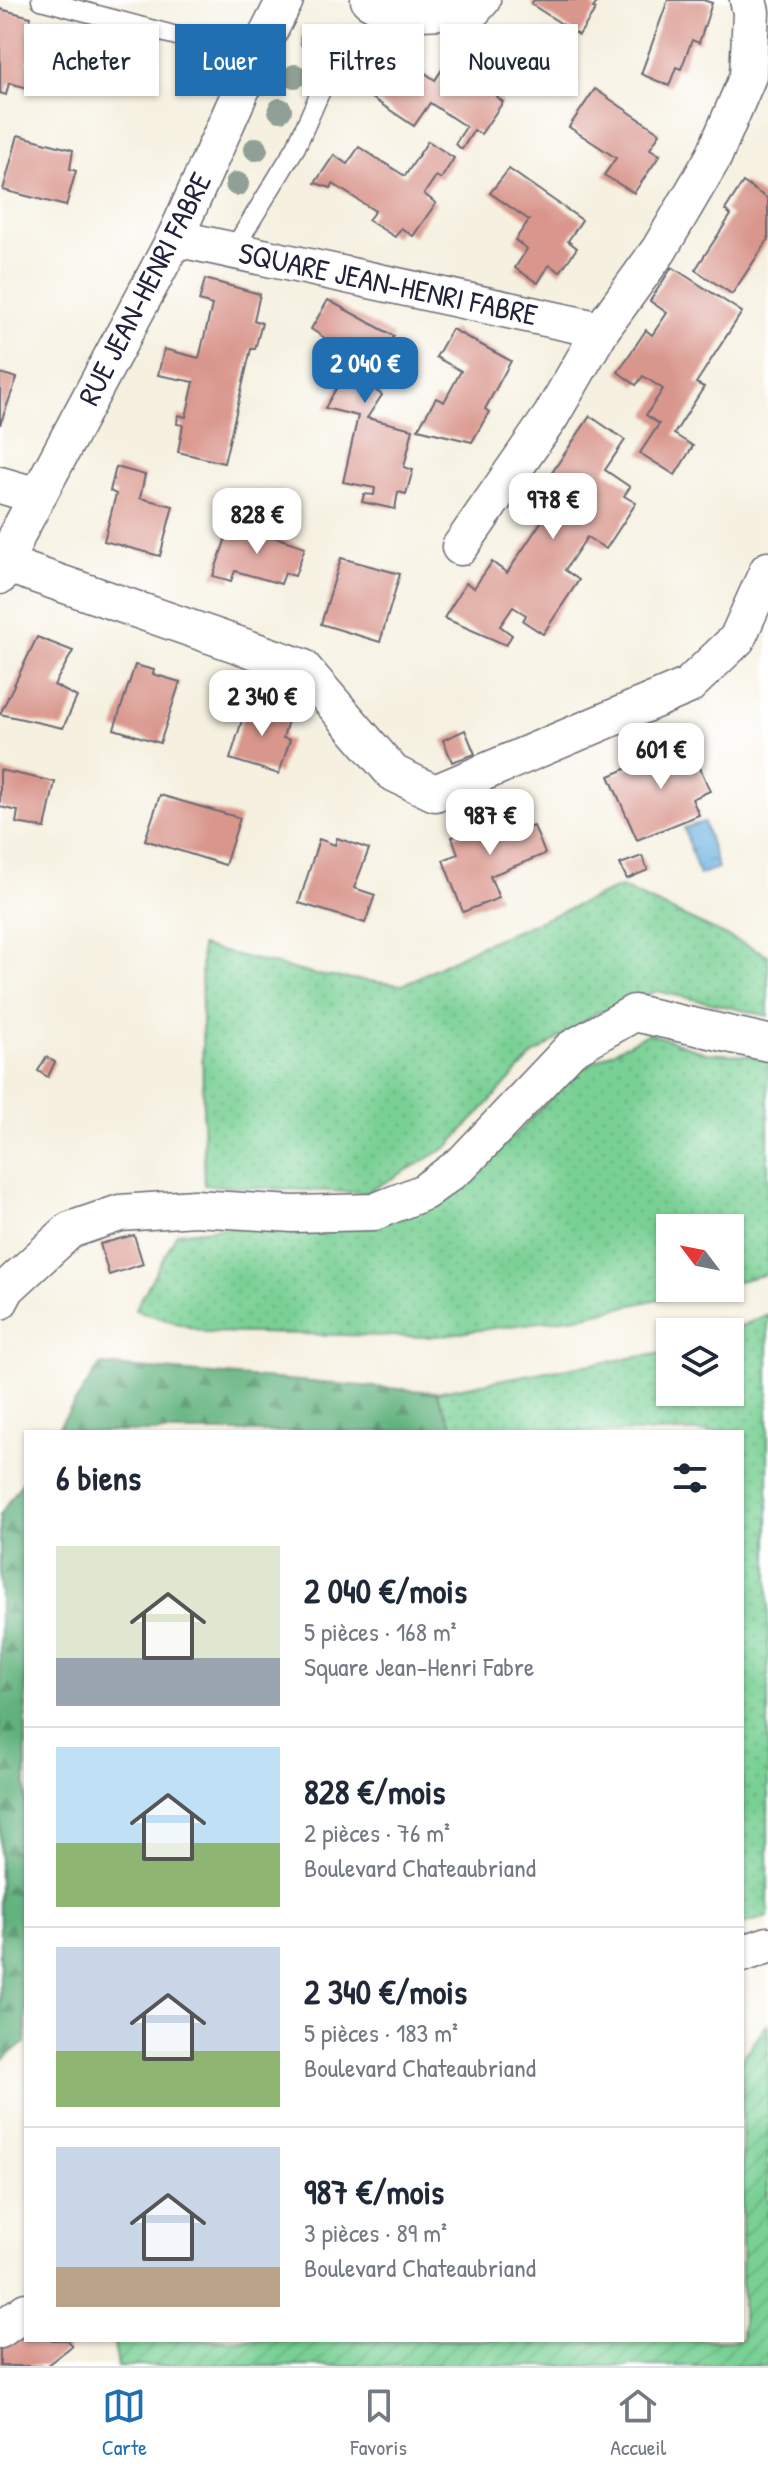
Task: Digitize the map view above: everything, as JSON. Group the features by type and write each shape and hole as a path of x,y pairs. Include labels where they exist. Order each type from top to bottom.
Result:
{"street":[{"name":"RUE JEAN-HENRI FABRE","path":"272,24 283,0"},
{"path":"369,0 393,13 473,10 482,0"},
{"path":"460,547 551,416 601,330 659,250 713,158 748,76 751,12 748,0"},
{"name":"RUE JEAN-HENRI FABRE","path":"2,570 19,531 175,238 239,96"},
{"name":"SQUARE JEAN-HENRI FABRE","path":"175,238 601,330"},
{"path":"0,485 38,496"},
{"path":"2,570 302,667 393,773 435,793 688,686 737,639 768,570"},
{"path":"0,1301 7,1288 70,1230 120,1213 195,1208 293,1214 374,1212 424,1192 462,1164 571,1049 634,1013 768,1043"},
{"path":"744,1953 768,1945"},
{"path":"0,2330 24,2312"}],"lane":[{"path":"41,0 175,36"},
{"path":"233,250 296,147 319,96"}],"green space":[{"path":"620,887 768,955 768,1016 657,991 597,1013 532,1056 448,1147 366,1193 204,1185 201,946 316,975 403,985 477,947"},
{"path":"649,1033 706,1053 768,1057 768,1274 744,1280 744,1214 656,1214 656,1300 584,1316 428,1337 205,1332 135,1310 177,1233 445,1201 522,1128 576,1071"},
{"path":"768,1314 768,1917 744,1923 744,1430 454,1430 436,1392 656,1354 656,1406 744,1406 744,1325"},
{"path":"100,1365 436,1392 454,1430 56,1430"},
{"path":"24,1479 24,2043 0,2061 0,1515"},
{"path":"768,2023 768,2366 118,2366 113,2342 530,2342 534,2345 536,2342 744,2342 744,2056"}],"water":[{"path":"704,822 718,868 699,875 684,828"}],"building":[{"path":"534,0 599,0 579,35 578,24 562,24 531,4"},
{"path":"668,0 712,3 699,43 692,40 681,69 676,67 669,86 641,74"},
{"path":"0,9 31,17 29,24 24,24 24,87 9,83 6,95 0,93"},
{"path":"424,72 435,80 440,72 440,96 498,96 503,102 481,134 474,130 462,149 455,144 466,127 430,103 414,126 369,96 424,96"},
{"path":"595,89 660,133 650,149 660,155 634,193 604,175 616,158 569,127"},
{"path":"18,135 73,150 70,169 76,171 66,206 3,190"},
{"path":"428,141 454,158 441,179 436,176 424,194 436,203 413,236 401,228 395,237 368,220 375,211 333,184 331,188 315,183 334,155 347,164 359,147 405,176"},
{"path":"509,169 582,220 568,241 577,248 560,272 549,265 538,283 515,268 527,249 515,240 529,220 490,193"},
{"path":"743,182 768,199 768,240 732,294 695,270 731,215 725,210"},
{"path":"672,267 742,312 696,383 704,387 674,434 693,446 675,475 640,453 659,424 646,415 663,389 643,376 636,385 618,372 646,330 652,335 667,313 650,301"},
{"path":"205,279 260,294 254,320 262,323 255,349 251,349 224,463 178,452 183,425 177,424 178,415 186,417 194,382 158,375 164,349 199,358 212,305 199,301"},
{"path":"328,300 394,336 366,383 382,395 367,418 413,429 404,467 413,470 406,494 398,492 395,509 362,502 364,494 374,495 375,488 343,482 358,416 325,408 345,373 327,364 333,354 321,346 325,338 311,329"},
{"path":"452,329 511,361 485,409 489,412 472,442 418,429 436,398 444,402 461,371 436,357"},
{"path":"0,373 17,378 0,425"},
{"path":"590,416 625,440 605,470 630,487 624,496 636,503 606,549 587,537 565,570 579,580 543,634 523,621 526,615 513,607 500,626 512,635 506,645 444,618 466,583 474,588 492,562 507,573 547,513 558,520 565,509 539,492"},
{"path":"116,467 145,475 140,498 173,506 160,556 104,541 116,494 110,491"},
{"path":"231,523 305,547 295,576 285,573 281,584 235,571 231,581 213,576"},
{"path":"341,558 400,574 380,642 321,624"},
{"path":"37,637 73,651 54,685 77,697 63,728 0,714"},
{"path":"135,665 180,682 160,743 114,729"},
{"path":"248,701 290,713 283,738 290,740 279,774 230,759"},
{"path":"465,730 475,754 452,762 443,740"},
{"path":"689,742 710,791 692,799 699,815 637,840 609,776"},
{"path":"0,770 55,782 45,828 16,823 18,811 0,807"},
{"path":"160,795 240,818 225,865 145,840"},
{"path":"520,811 527,828 534,826 545,854 490,876 499,898 463,912 443,860 458,854 452,837"},
{"path":"337,838 369,849 354,888 375,895 365,923 299,903 319,839 335,845"},
{"path":"642,856 648,870 627,879 620,864"},
{"path":"46,1057 55,1062 48,1077 38,1071"},
{"path":"134,1235 143,1264 109,1275 100,1244"},
{"path":"24,2328 24,2342 69,2342 72,2346 46,2366 0,2366 0,2346"}]}
